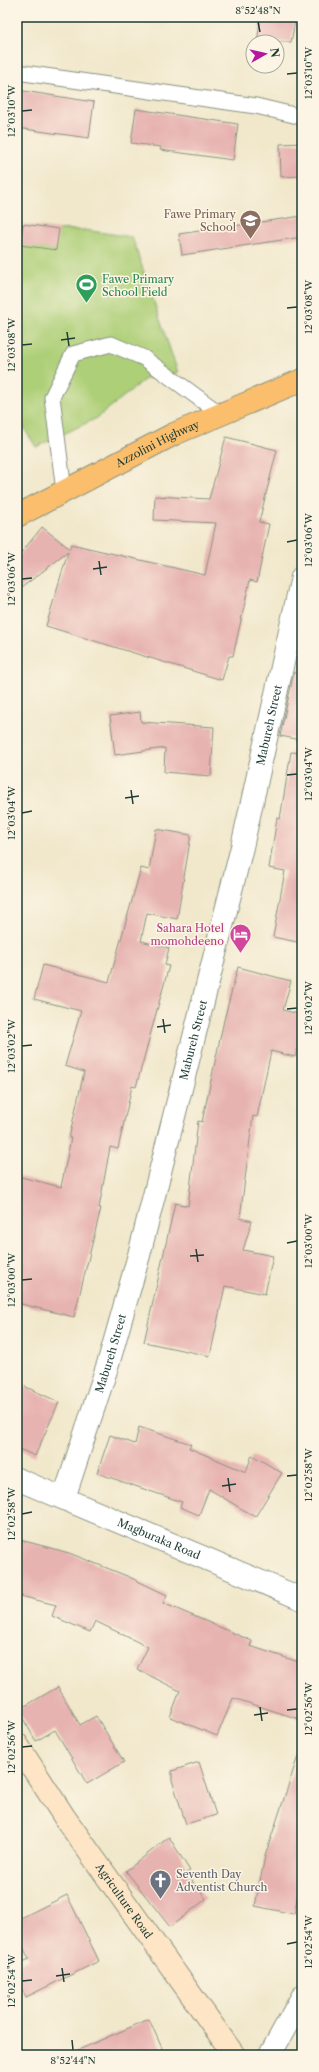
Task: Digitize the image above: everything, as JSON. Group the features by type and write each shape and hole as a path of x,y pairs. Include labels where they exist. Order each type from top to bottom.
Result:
{"main road":[{"name":"Azzolini Highway","path":"17,516 174,434 302,380"},
{"name":"Agriculture Road","path":"17,1744 65,1818 234,2055"}],"street":[{"name":"Mabureh Street","path":"64,1498 109,1361 139,1255 242,847 302,577"},
{"name":"Magburaka Road","path":"17,1479 302,1598"},
{"path":"270,2055 302,1997"}],"lane":[{"path":"17,72 256,106 302,117"},
{"path":"64,491 52,397 73,354 111,344 144,358 219,414"}],"green space":[{"name":"Fawe Primary School Field","path":"17,229 84,230 132,237 178,373 145,379 97,418 36,447 17,417"}],"building":[{"path":"261,17 296,17 291,42 285,42 285,34 258,34"},
{"path":"17,90 94,102 89,138 17,128"},
{"path":"136,109 238,124 233,160 160,150 161,147 131,143"},
{"path":"302,143 302,176 281,177 280,144"},
{"path":"302,216 302,237 182,255 179,234"},
{"path":"23,224 59,229 56,250 20,245"},
{"path":"226,437 277,450 259,522 269,524 257,582 250,580 233,656 229,656 222,680 46,626 68,552 17,591 17,558 42,527 70,549 71,544 205,575 216,523 154,520 155,496 209,499"},
{"path":"294,672 302,673 302,740 280,736"},
{"path":"140,712 141,722 214,727 211,776 164,772 165,748 115,755 110,716"},
{"path":"291,752 302,753 302,943 273,937 285,871 269,868 277,818 280,819"},
{"path":"156,829 191,835 177,919 147,913 141,941 169,948 165,965 169,966 136,1087 132,1086 118,1149 110,1147 99,1208 101,1208 74,1317 17,1303 17,1176 61,1187 71,1138 69,1138 84,1072 65,1066 81,1011 34,999 43,965 109,982 141,868 149,870"},
{"path":"238,967 291,981 283,1010 302,1015 302,1030 295,1057 271,1051 257,1117 253,1116 240,1218 252,1221 243,1250 273,1256 265,1294 225,1286 210,1356 144,1342 175,1203 188,1206 198,1121 202,1122 224,1020"},
{"path":"17,1383 59,1402 35,1456 17,1448"},
{"path":"139,1427 191,1444 189,1448 246,1472 252,1455 282,1473 255,1517 209,1489 199,1515 180,1507 182,1502 97,1473 110,1435 135,1444"},
{"path":"17,1539 69,1553 127,1576 167,1595 163,1603 252,1641 250,1646 302,1663 302,1720 233,1698 217,1736 170,1717 180,1691 137,1669 148,1647 95,1621 90,1632 52,1616 56,1605 17,1595"},
{"path":"58,1687 80,1725 96,1716 124,1762 87,1784 55,1730 36,1741 18,1710"},
{"path":"298,1756 302,1756 302,1873 294,1914 255,1906 265,1856"},
{"path":"199,1762 216,1815 186,1824 172,1780 172,1771"},
{"path":"169,1837 190,1871 186,1873 206,1899 170,1927 126,1871"},
{"path":"67,1895 99,1961 26,1997 17,1980 17,1965 29,1959 17,1935 17,1920"},
{"path":"149,2019 165,2055 67,2055"}],"place":[{"name":"Fawe Primary School","path":"251,240"},
{"name":"Fawe Primary School Field","path":"86,304"},
{"name":"Sahara Hotel momohdeeno","path":"240,954"},
{"name":"Seventh Day Adventist Church","path":"160,1900"}]}
